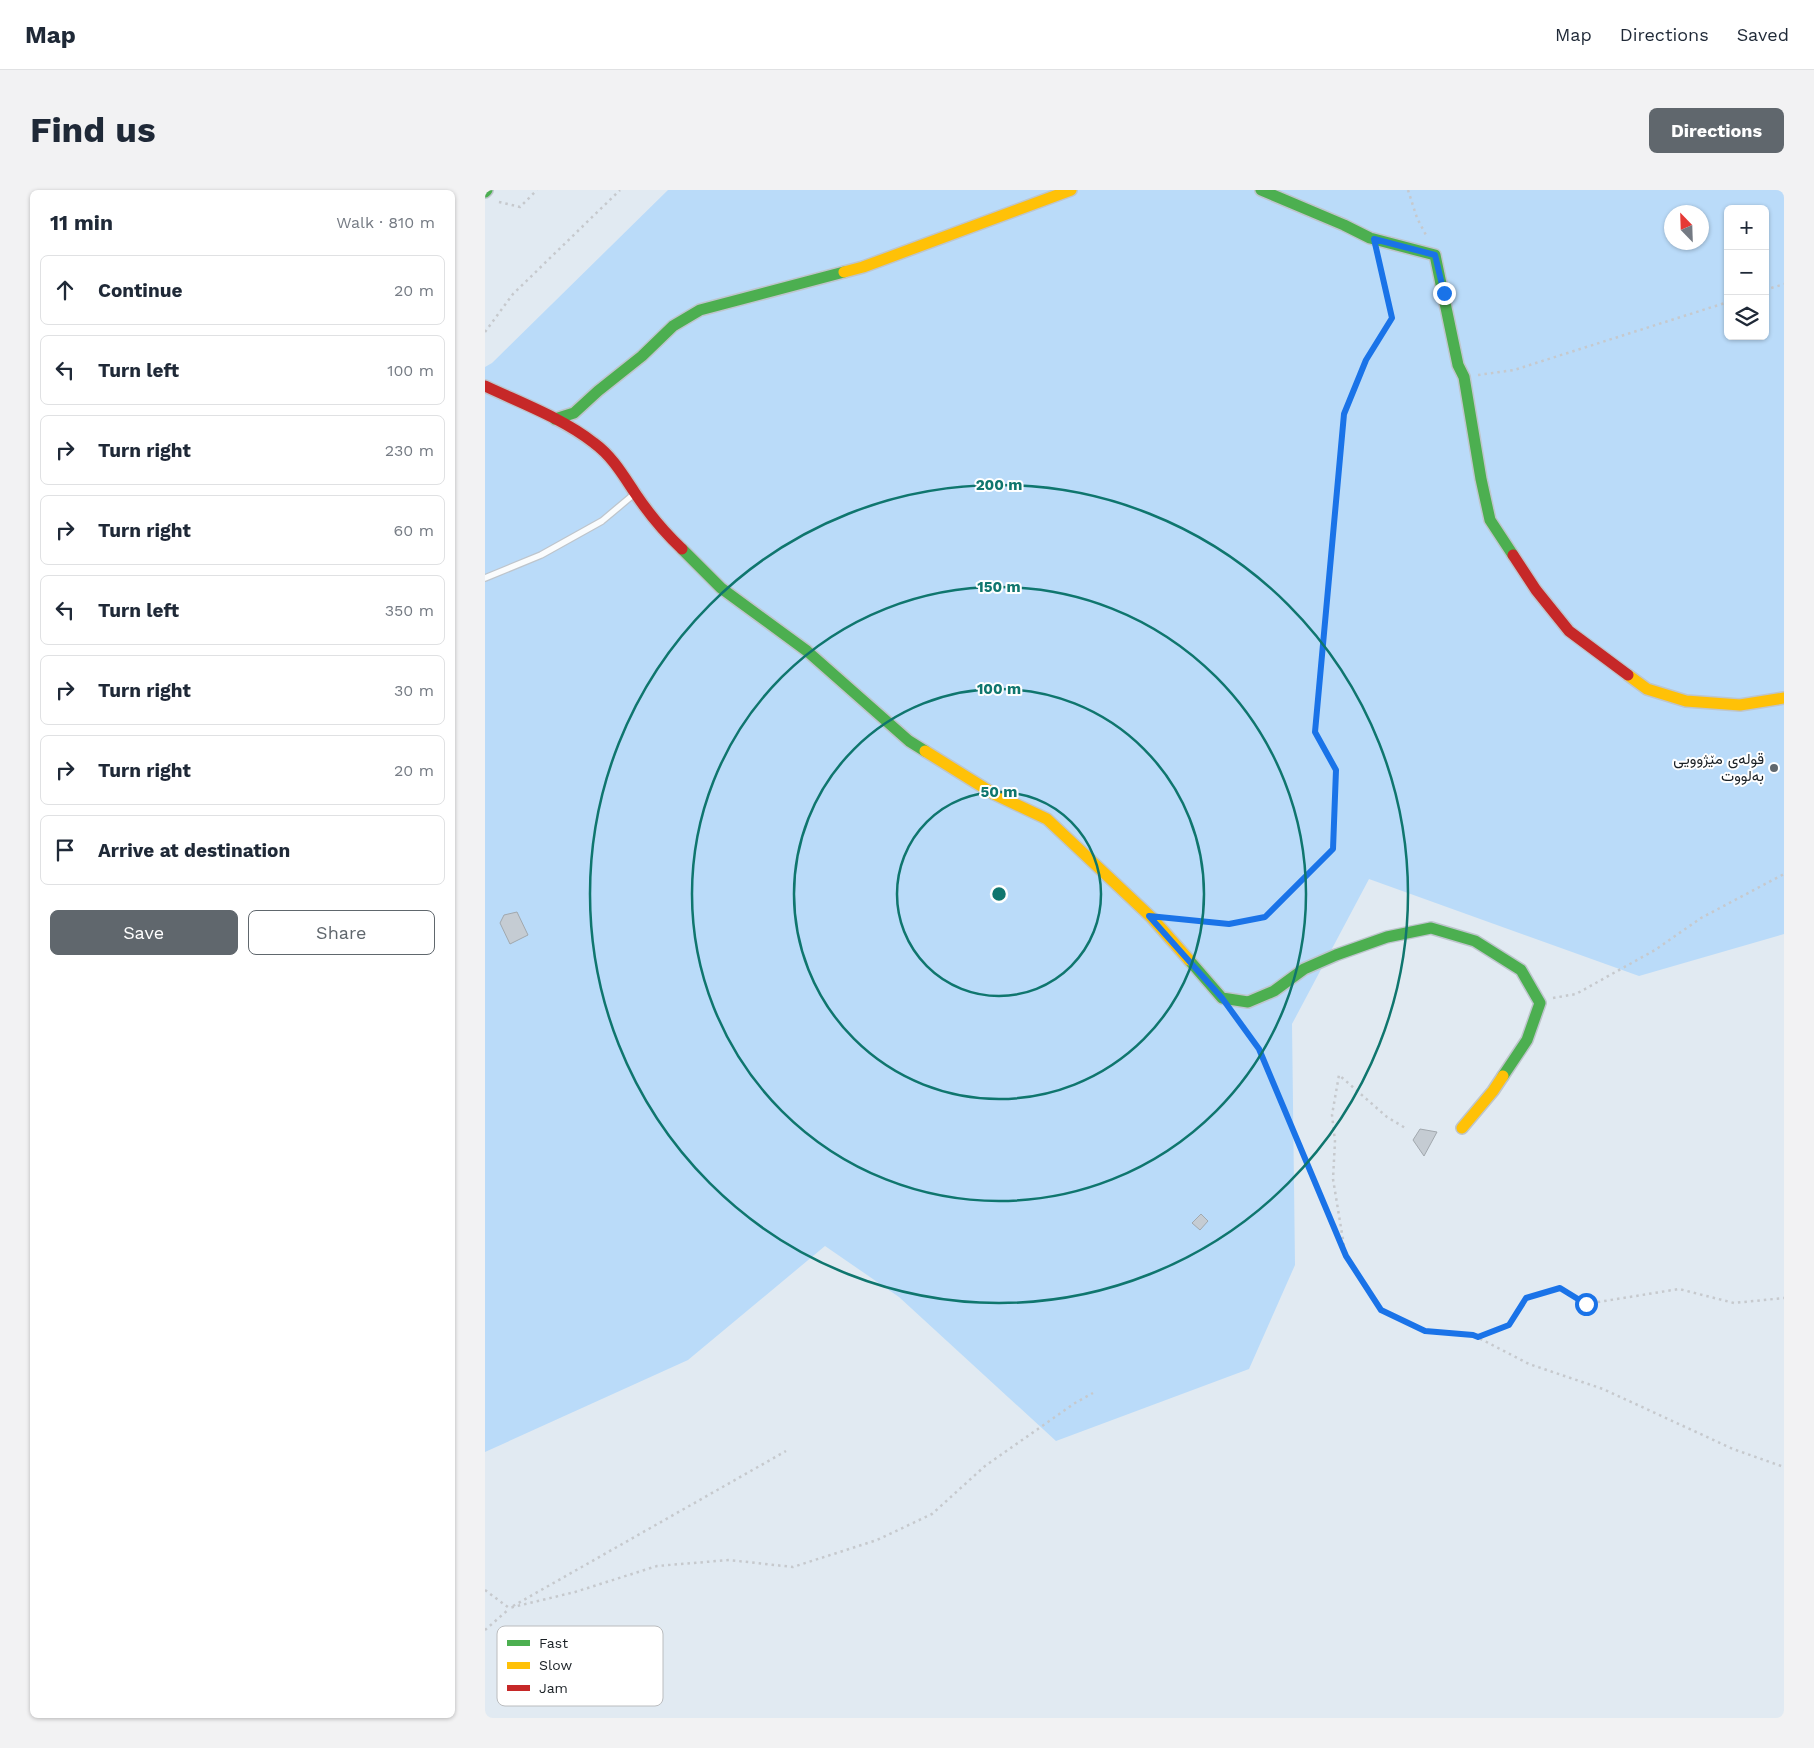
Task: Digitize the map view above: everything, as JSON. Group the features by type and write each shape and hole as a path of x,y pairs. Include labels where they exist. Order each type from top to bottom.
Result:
{"street":[{"path":"555,420 574,413 642,356 673,326 699,310 863,267 1071,190"},
{"path":"1261,190 1374,239 1435,255 1458,365 1463,377 1490,520 1536,590 1569,630 1647,689 1686,701 1740,705 1784,698"},
{"path":"485,386 555,420 595,443 621,470 662,530 721,588 807,651 909,741 994,794 1047,819 1149,916 1222,998 1248,1002 1274,992 1304,969 1336,955 1387,937 1431,928 1475,940 1521,970 1540,1003 1527,1040 1493,1091 1463,1128"}],"lane":[{"path":"485,578 541,555 602,521 635,493"}],"path":[{"path":"494,201 520,207 537,190"},
{"path":"485,332 513,294 620,190"},
{"path":"1408,190 1417,218 1435,255"},
{"path":"1149,916 1229,924 1265,917 1333,849 1336,770 1315,732 1344,414 1366,360 1392,318 1374,239"},
{"path":"1769,289 1784,284"},
{"path":"1463,377 1514,370 1724,303"},
{"path":"1539,1000 1575,994 1655,950 1701,918 1784,874"},
{"path":"1222,998 1259,1049 1346,1256 1381,1310 1425,1331 1473,1335 1529,1364 1603,1389 1733,1449 1784,1467"},
{"path":"1346,1256 1333,1179 1335,1141 1332,1115 1339,1075 1387,1117 1407,1129"},
{"path":"1478,1337 1509,1325 1526,1298 1560,1288 1586,1304 1679,1289 1734,1303 1784,1298"},
{"path":"509,1608 575,1592 657,1566 729,1560 793,1566 877,1540 932,1514 985,1466 1075,1403 1093,1393"},
{"path":"485,1630 509,1608 786,1451"},
{"path":"485,1590 509,1608"}],"shaded area":[{"path":"668,190 1784,190 1784,934 1639,976 1369,879 1292,1024 1295,1265 1249,1369 1056,1441 899,1297 825,1246 688,1360 485,1452 485,367 492,363"}],"building":[{"path":"517,912 528,935 510,944 500,923 504,915"},
{"path":"1420,1129 1437,1132 1424,1156 1413,1140"},
{"path":"1201,1214 1208,1221 1200,1230 1192,1223"}],"traffic: fast":[{"path":"1261,190 1370,238 1435,255 1458,365 1464,377 1481,479 1490,520 1513,555"},
{"path":"555,419 574,413 642,356 673,326 700,310 844,272"},
{"path":"682,549 721,588 807,651 909,741 925,751"},
{"path":"1189,960 1222,998 1248,1002 1274,991 1304,969 1336,955 1387,937 1431,928 1475,941 1521,970 1540,1003 1527,1040 1503,1076"}],"traffic: slow":[{"path":"844,272 863,267 1071,190"},
{"path":"1628,675 1647,689 1686,701 1740,705 1784,698"},
{"path":"925,751 994,794 1047,819 1152,918 1189,960"},
{"path":"1462,1128 1503,1076"}],"traffic: jam":[{"path":"485,386 555,418 582,434 600,448 617,466 651,515 682,549"},
{"path":"1513,555 1536,590 1569,631 1628,675"}],"place":[{"name":"قولەی مێژوویی بەلووت","path":"1774,768"}],"route":[{"path":"1444,293 1435,255 1374,239 1392,318 1366,360 1344,414 1315,732 1336,770 1333,849 1265,917 1229,924 1149,916 1222,998 1259,1049 1346,1256 1381,1310 1425,1331 1478,1337 1509,1325 1526,1298 1560,1288 1586,1304"}]}
